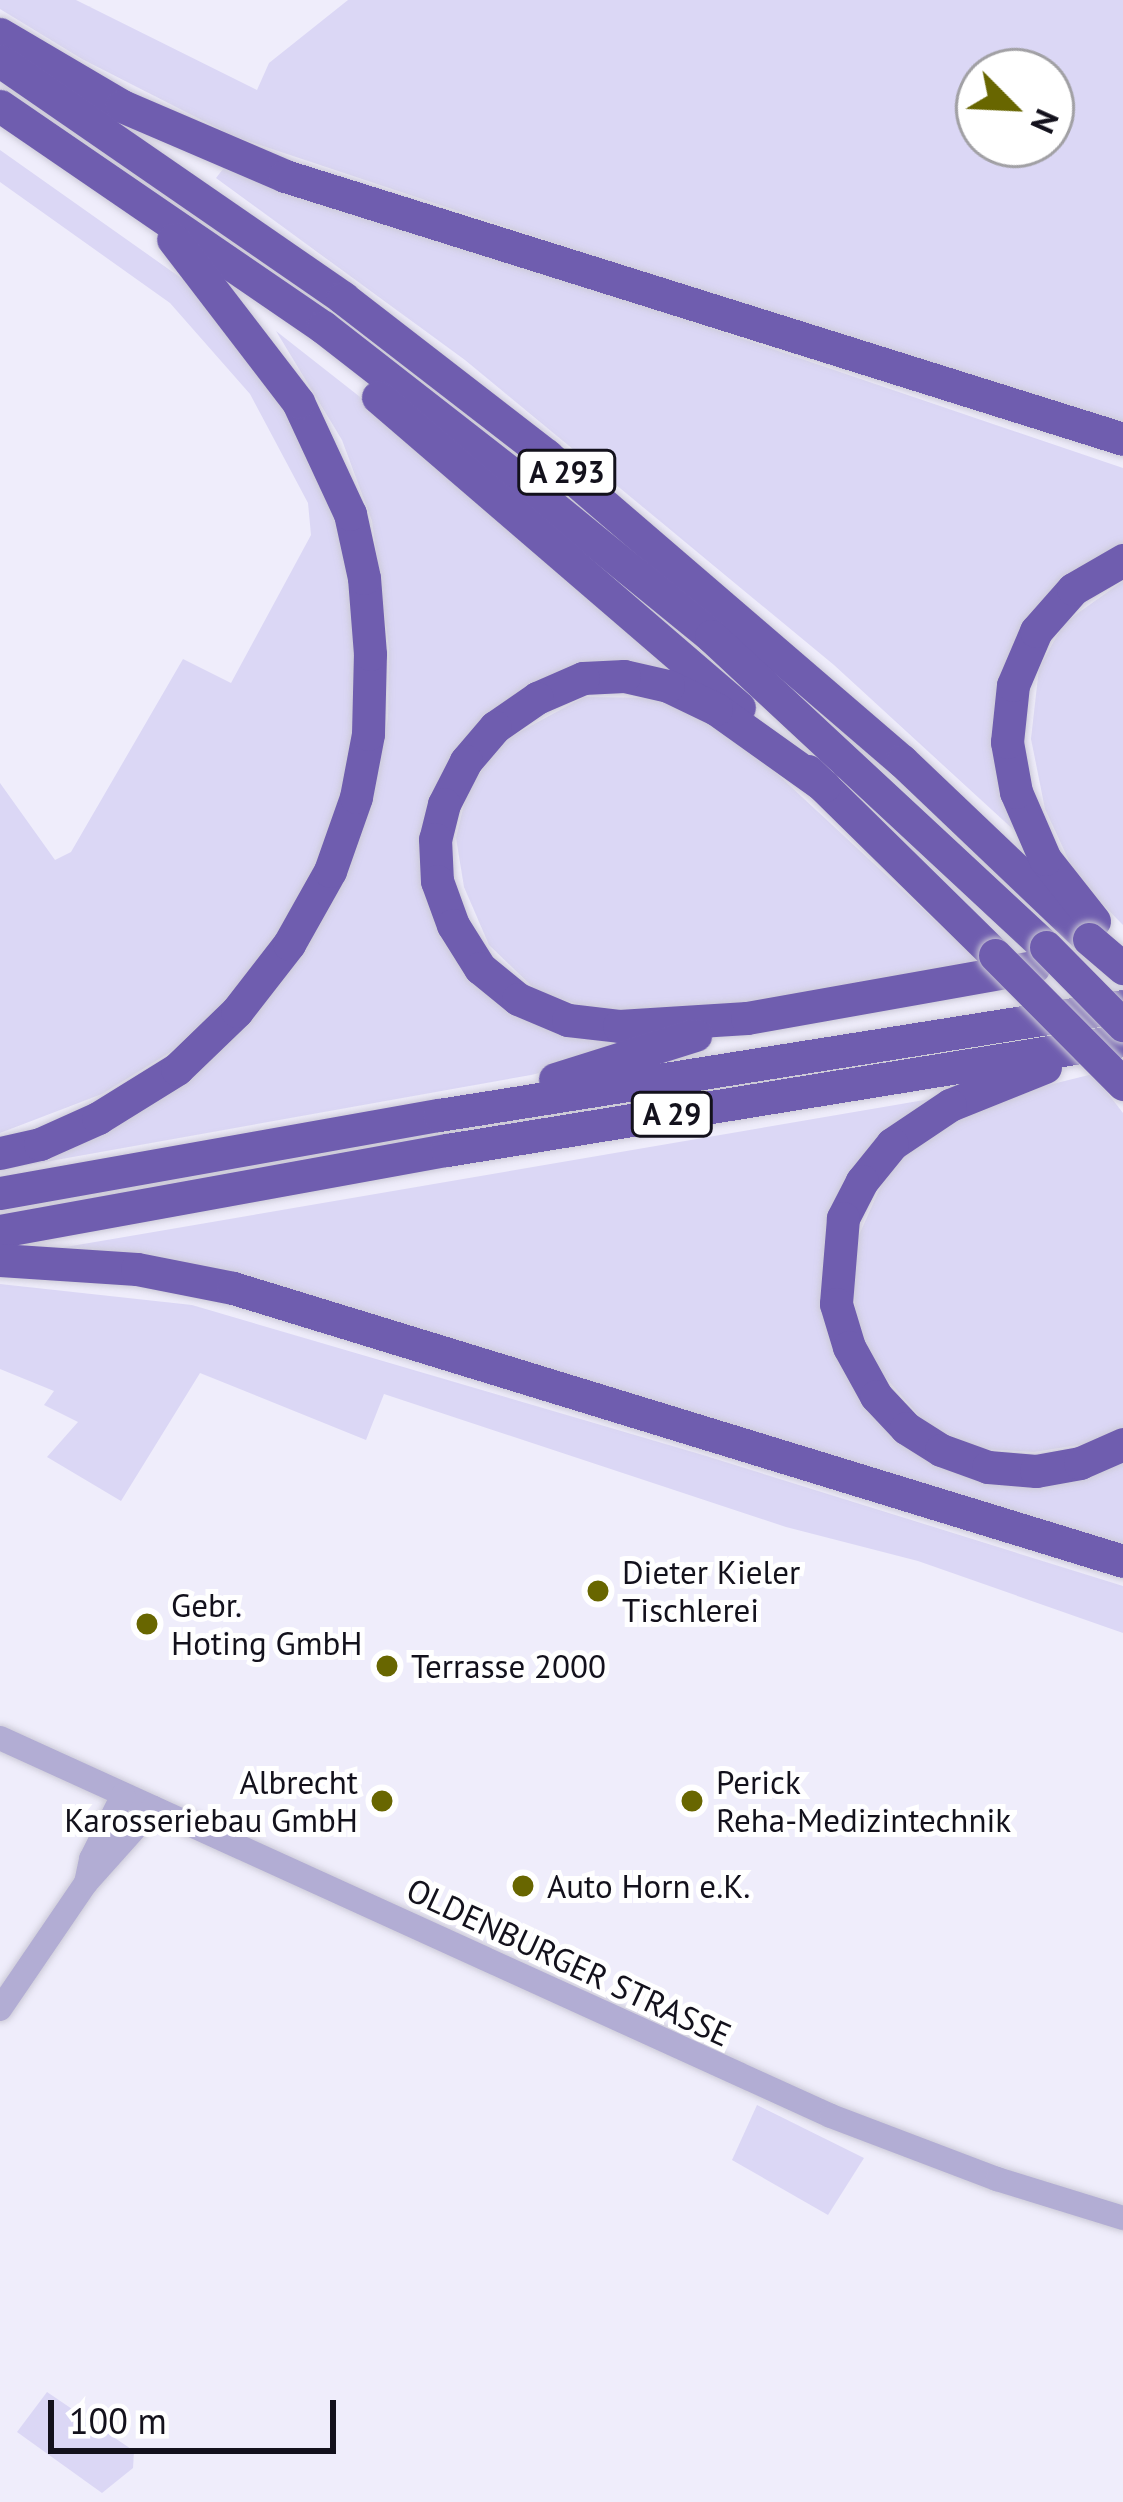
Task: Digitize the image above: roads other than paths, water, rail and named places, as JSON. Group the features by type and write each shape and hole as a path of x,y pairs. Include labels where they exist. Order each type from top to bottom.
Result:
{"highway":[{"path":"0,34 122,106 285,176 1123,440"},
{"name":"A 293","path":"0,61 344,298 547,455 885,746 1113,951"},
{"name":"A 293","path":"0,106 323,327 674,606 880,788 1123,1025"},
{"path":"0,1153 40,1144 98,1118 177,1070 237,1012 289,944 330,871 356,797 368,734 370,654 364,578 350,514 298,402 181,247 125,191"},
{"path":"181,247 314,343 610,593 824,786 1123,1084"},
{"path":"824,786 716,709 668,686 624,676 583,678 537,698 495,727 466,760 444,804 435,839 437,881 453,925 481,968 518,999 568,1020 619,1026 748,1018 1113,951 1046,859 1016,792 1007,742 1013,685 1036,631 1073,589 1123,560"},
{"name":"A 29","path":"0,1193 439,1115 1123,1006"},
{"path":"439,1115 748,1018"},
{"path":"1109,1042 950,1105 892,1144 862,1181 843,1218 836,1304 849,1346 876,1396 906,1428 941,1450 988,1467 1036,1471 1080,1463 1123,1444"},
{"name":"A 29","path":"0,1231 425,1154 1109,1042"},
{"path":"0,1260 137,1269 233,1288 1123,1561"}],"street":[{"name":"OLDENBURGER STRASSE","path":"0,1738 831,2116 997,2179 1123,2218"},
{"path":"86,1883 94,1854 123,1795"},
{"path":"0,2009 86,1883 153,1808"}],"place":[{"name":"Dieter Kieler Tischlerei","path":"598,1591"},
{"name":"Gebr. Hoting GmbH","path":"147,1624"},
{"name":"Terrasse 2000","path":"387,1666"},
{"name":"Albrecht Karosseriebau GmbH","path":"382,1801"},
{"name":"Perick Reha-Medizintechnik","path":"692,1801"},
{"name":"Auto Horn e.K.","path":"523,1886"}]}
